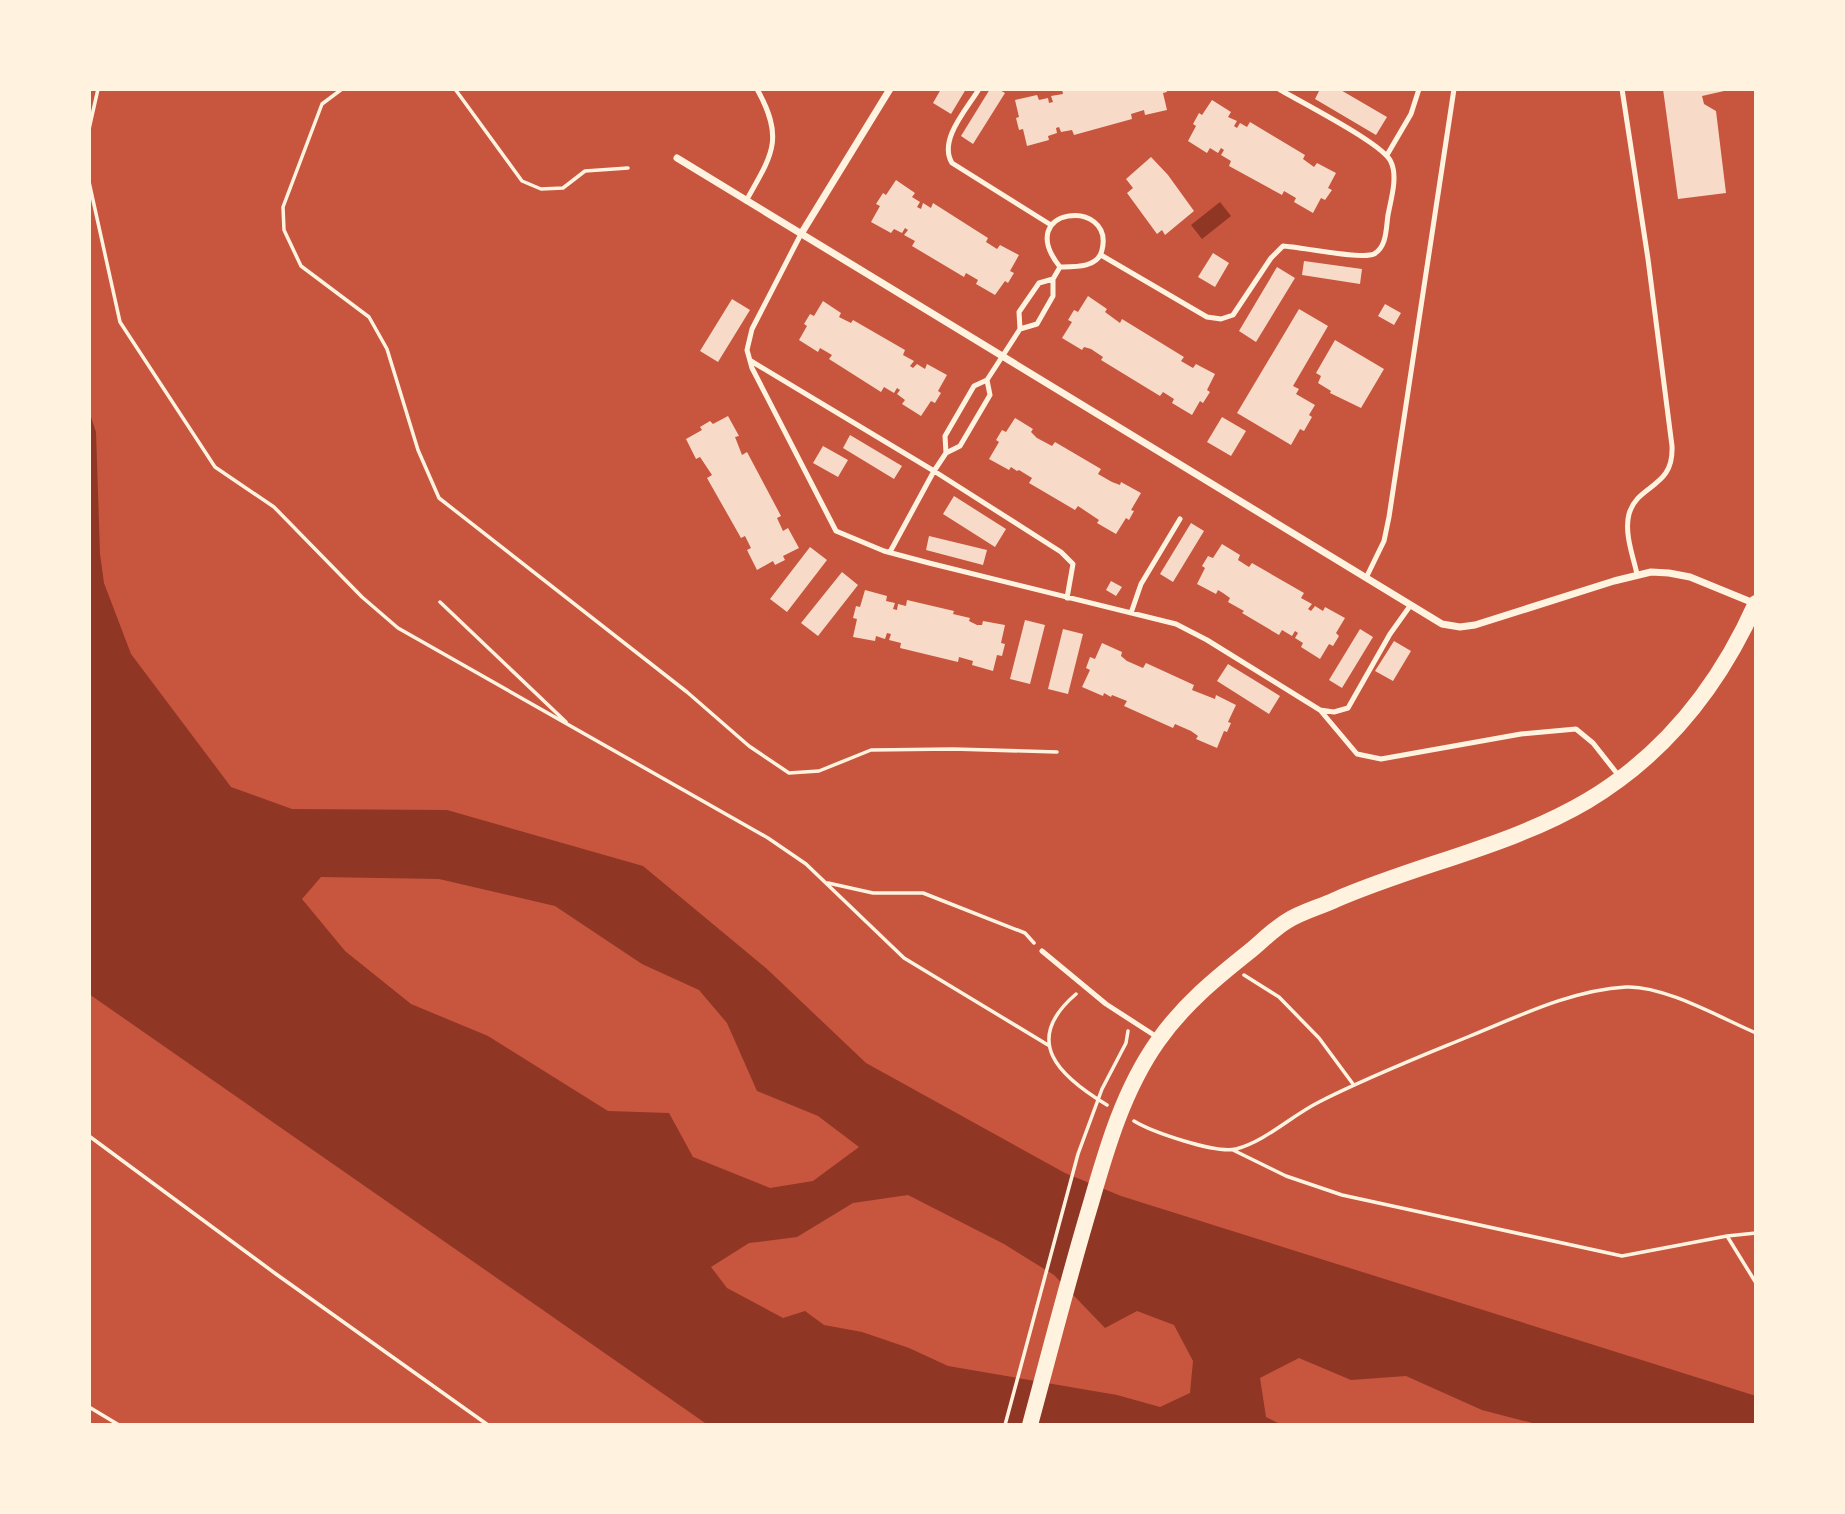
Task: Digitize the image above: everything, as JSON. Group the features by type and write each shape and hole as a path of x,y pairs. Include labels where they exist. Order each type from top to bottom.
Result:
{"main road":[{"path":"1030,1425 1086,1218 1135,1076 1159,1039 1198,993 1287,921 1360,889 1543,823 1587,801 1621,778 1670,737 1700,701 1731,654 1756,603"}],"street":[{"path":"801,234 890,89"},
{"path":"677,158 1442,624 1468,627 1637,574 1659,572 1690,577 1756,603"}],"lane":[{"path":"746,201 768,163 774,139 772,124 757,89"},
{"path":"979,89 948,140 947,156 952,163 1051,225"},
{"path":"1101,255 1207,317 1221,319 1233,315 1271,258 1283,246 1360,256 1374,254 1384,243 1394,179 1393,164 1387,155 1279,89"},
{"path":"1387,155 1411,114 1419,89"},
{"path":"1366,578 1384,541 1389,517 1454,89"},
{"path":"1622,89 1648,258 1672,446 1672,459 1667,473 1634,503 1629,516 1628,531 1637,574"},
{"path":"1075,215 1087,216 1100,225 1104,241 1101,255 1093,263 1060,267 1048,253 1046,242 1051,225 1059,219 1075,215"},
{"path":"801,234 752,329 747,350 836,531 890,552 1176,624 1320,710 1357,754 1381,759 1521,734 1576,729 1594,743 1621,778"},
{"path":"1020,329 1037,324 1054,296 1053,279 1060,267"},
{"path":"946,453 945,436 974,386 987,380 1020,329 1019,312 1039,283 1053,279"},
{"path":"750,360 934,471 1061,552 1073,564 1067,598"},
{"path":"890,552 934,471 946,453 960,446 990,395 987,380"},
{"path":"1131,613 1141,584 1180,519"},
{"path":"1320,710 1334,712 1348,708 1390,634 1410,606"},
{"path":"1042,951 1106,1004 1159,1039"}],"path":[{"path":"89,129 98,89"},
{"path":"342,89 322,104 283,207 284,230 301,267 369,317 387,349 418,450 439,498 687,692 749,746 789,773 819,771 871,750 1057,752"},
{"path":"455,89 522,181 541,189 563,188 585,171 628,168"},
{"path":"89,182 120,322 215,467 274,507 362,597 398,628 768,838 806,864 904,958 1048,1045"},
{"path":"440,602 570,726"},
{"path":"825,882 873,893 923,893 1025,933 1042,951"},
{"path":"1230,967 1279,997 1320,1038 1353,1084"},
{"path":"1086,986 1068,1001 1049,1027 1048,1045 1055,1061 1080,1088 1112,1108"},
{"path":"1233,1150 1258,1140 1304,1110 1353,1084 1583,993 1629,987 1667,995 1756,1033"},
{"path":"1005,1425 1078,1154 1102,1089 1126,1042 1128,1022"},
{"path":"1133,1121 1144,1128 1195,1144 1233,1150 1286,1177 1342,1195 1622,1256 1756,1233"},
{"path":"89,1136 488,1425"},
{"path":"1727,1236 1756,1283"},
{"path":"89,1408 119,1425"}],"shaded area":[{"path":"1220,202 1231,216 1202,239 1191,225"},
{"path":"89,411 96,432 100,554 104,583 131,654 231,787 292,809 447,810 643,866 767,969 866,1063 1065,1173 1121,1196 1756,1396 1756,1425 1540,1425 1482,1410 1406,1376 1351,1380 1299,1358 1260,1378 1266,1417 1282,1425 708,1425 89,994","holes":["321,877 439,879 555,906 642,964 699,990 727,1023 757,1091 818,1116 859,1147 813,1181 770,1188 693,1157 669,1113 608,1111 488,1036 411,1004 345,951 302,899","908,1195 1004,1244 1054,1275 1105,1328 1137,1311 1174,1325 1193,1361 1190,1393 1160,1407 1117,1395 948,1366 909,1348 862,1332 824,1325 805,1311 783,1318 727,1288 711,1267 749,1243 797,1237 853,1203"]}],"building":[{"path":"941,89 966,89 951,114 933,103"},
{"path":"990,89 1005,93 973,144 961,136"},
{"path":"1062,89 1166,89 1167,92 1163,93 1167,110 1145,115 1144,110 1131,114 1132,119 1074,135 1072,130 1061,132 1059,127 1056,128 1057,133 1048,136 1049,140 1027,146 1023,129 1019,130 1015,100 1037,95 1039,100 1048,98 1049,103 1053,102 1051,96 1063,94"},
{"path":"1320,89 1339,89 1387,117 1376,135 1315,99"},
{"path":"1663,89 1733,89 1702,96 1704,104 1716,111 1726,193 1678,199"},
{"path":"1212,100 1231,112 1228,117 1237,121 1234,126 1237,128 1240,123 1247,127 1250,122 1305,155 1303,159 1314,167 1317,163 1336,173 1328,188 1332,190 1325,200 1321,198 1313,213 1294,202 1296,198 1284,191 1282,195 1229,166 1231,161 1221,155 1224,150 1221,148 1218,153 1210,148 1207,153 1188,141 1199,113 1202,115"},
{"path":"1151,157 1194,211 1165,235 1162,230 1157,234 1127,193 1133,188 1126,179"},
{"path":"896,180 915,193 912,197 920,202 917,207 921,209 923,203 931,208 933,203 988,238 986,242 997,249 1000,245 1019,255 1010,271 1014,273 1008,283 1005,281 995,295 976,284 978,280 966,273 964,277 912,246 915,241 904,235 908,230 905,228 902,233 894,229 891,233 871,222 880,206 876,204"},
{"path":"1213,253 1229,263 1215,287 1198,277"},
{"path":"1304,261 1362,269 1360,284 1302,275"},
{"path":"1277,267 1295,278 1256,342 1239,331"},
{"path":"1088,296 1107,309 1105,312 1120,323 1122,319 1184,357 1181,361 1193,368 1196,364 1215,374 1207,390 1210,392 1203,403 1200,401 1192,415 1172,403 1174,399 1163,392 1160,396 1101,360 1103,357 1091,349 1084,347 1082,350 1062,338 1072,322 1068,320 1074,310 1078,312"},
{"path":"732,299 750,310 718,362 700,351"},
{"path":"823,301 841,313 839,317 851,323 853,320 905,350 903,355 914,361 910,366 913,368 917,364 925,369 927,364 947,375 935,403 931,401 921,416 902,404 905,400 897,394 900,390 897,388 894,393 884,387 881,392 829,359 832,355 820,348 818,352 799,340 810,314 814,316"},
{"path":"1385,304 1401,313 1394,325 1378,316"},
{"path":"1299,309 1328,326 1293,386 1299,389 1296,394 1315,405 1304,431 1300,429 1291,445 1237,413"},
{"path":"1335,340 1384,369 1361,408 1330,393 1331,391 1318,383 1321,376 1316,373"},
{"path":"728,416 739,436 735,437 742,455 747,452 781,516 777,518 783,531 788,528 799,548 783,556 785,560 775,565 773,561 757,570 747,550 751,548 745,536 741,538 707,478 712,475 700,457 696,459 686,439 702,430 700,427 710,421 713,424"},
{"path":"1222,417 1246,431 1231,456 1207,442"},
{"path":"1015,418 1033,429 1031,432 1037,438 1052,446 1055,442 1101,469 1098,474 1141,493 1131,510 1134,511 1129,520 1126,518 1116,534 1097,523 1099,520 1078,506 1075,510 1029,483 1032,478 1019,470 1011,467 1009,470 989,459 999,442 996,440 1002,430 1006,432"},
{"path":"850,435 902,466 894,479 843,448"},
{"path":"823,446 848,460 838,477 813,463"},
{"path":"954,496 1006,529 995,547 943,514"},
{"path":"1191,523 1204,531 1173,582 1160,574"},
{"path":"929,536 987,550 983,565 926,550"},
{"path":"1222,544 1240,555 1238,560 1249,567 1252,563 1304,593 1301,598 1312,604 1308,609 1311,611 1315,606 1323,611 1325,607 1345,618 1336,633 1339,636 1333,646 1329,644 1320,659 1301,647 1303,643 1295,638 1298,633 1295,631 1292,636 1282,630 1279,635 1242,613 1244,611 1228,602 1230,598 1223,593 1218,590 1216,594 1197,584 1208,556 1213,558"},
{"path":"810,547 827,560 787,612 770,599"},
{"path":"842,572 858,585 818,636 801,623"},
{"path":"1111,581 1122,587 1116,596 1106,590"},
{"path":"865,590 887,596 886,601 895,603 893,609 897,610 898,604 906,606 907,600 954,611 953,614 970,618 969,621 977,625 982,625 983,621 1005,625 1001,643 1005,644 1002,656 997,655 993,671 972,665 973,661 959,657 958,662 900,648 901,643 889,640 891,634 887,633 885,639 876,636 875,641 853,637 857,619 853,618 856,606 860,607"},
{"path":"1025,620 1045,625 1030,684 1010,679"},
{"path":"1063,629 1083,634 1068,694 1048,689"},
{"path":"1360,629 1373,637 1342,688 1329,680"},
{"path":"1394,641 1411,651 1393,681 1375,671"},
{"path":"1102,643 1122,652 1121,656 1127,661 1143,668 1146,663 1194,685 1192,690 1215,699 1216,695 1236,705 1228,722 1231,723 1227,732 1224,731 1217,748 1196,739 1198,736 1191,731 1175,724 1173,728 1124,706 1127,701 1104,693 1103,696 1082,687 1090,670 1086,668 1090,657 1095,659"},
{"path":"1228,664 1280,696 1269,714 1217,681"}]}
